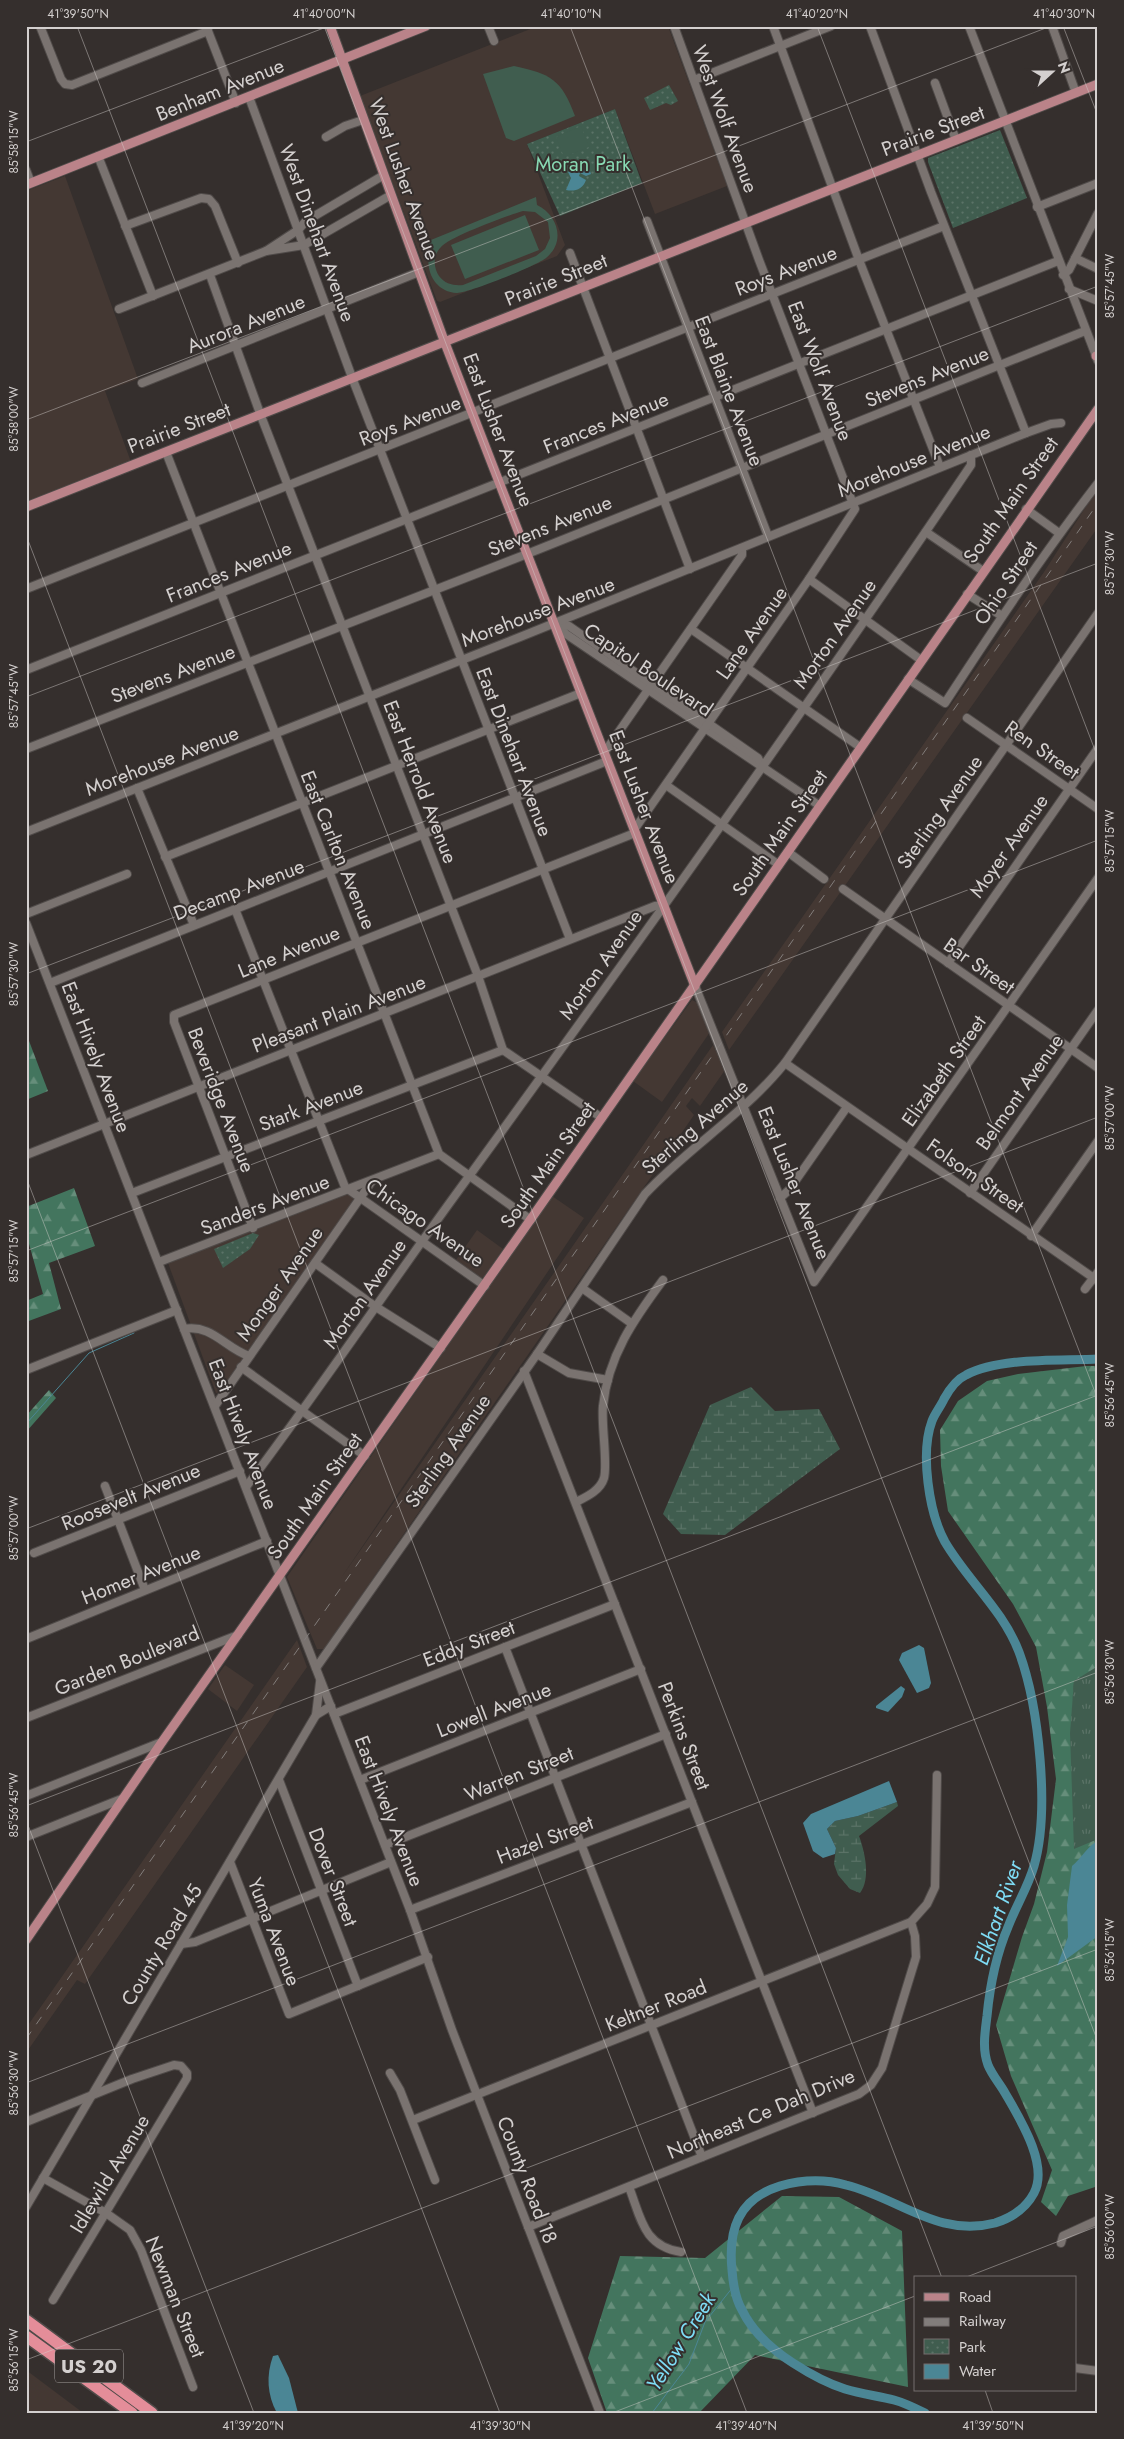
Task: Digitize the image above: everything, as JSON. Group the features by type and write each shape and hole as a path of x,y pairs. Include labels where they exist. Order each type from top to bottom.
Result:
{"highway":[{"name":"US 20","path":"26,2320 152,2413"},
{"name":"US 20","path":"26,2336 132,2413"}],"main road":[{"name":"West Lusher Avenue","path":"330,26 445,343"},
{"name":"Benham Avenue","path":"29,184 236,103 411,29 426,26"},
{"name":"Prairie Street","path":"26,507 353,380 1098,84"},
{"name":"East Lusher Avenue","path":"445,343 695,986"},
{"name":"South Main Street","path":"26,1940 162,1742 485,1286 1026,509 1098,409"}],"street":[{"path":"40,26 61,79 65,84 72,85 207,29 236,103"},
{"path":"488,26 494,41"},
{"name":"West Wolf Avenue","path":"674,26 746,224"},
{"path":"773,26 832,189 940,468"},
{"path":"694,80 831,26"},
{"path":"870,26 944,226 1026,433"},
{"path":"969,26 1004,122 1097,358"},
{"path":"1052,26 1076,93"},
{"path":"935,83 956,140"},
{"name":"West Dinehart Avenue","path":"249,97 353,380"},
{"path":"326,137 345,126 363,120"},
{"path":"98,156 153,296"},
{"path":"26,170 29,184"},
{"path":"118,309 210,275 266,251 298,230 306,221 384,175"},
{"path":"1037,207 1098,183"},
{"path":"266,251 304,245 391,195"},
{"path":"126,226 201,198 209,199 215,206 238,263"},
{"path":"1063,275 1096,222 1098,213"},
{"name":"East Blaine Avenue","path":"647,221 768,536"},
{"name":"East Wolf Avenue","path":"746,224 854,502"},
{"name":"Roys Avenue","path":"26,589 944,226"},
{"path":"570,253 690,569"},
{"path":"1075,258 1098,269"},
{"name":"Frances Avenue","path":"26,670 406,519 500,484 1058,261"},
{"name":"Aurora Avenue","path":"142,383 419,272"},
{"name":"East Herrold Avenue","path":"210,275 261,416 478,976 503,1050"},
{"path":"1069,289 1098,301"},
{"name":"Stevens Avenue","path":"26,749 434,588 527,554 1085,331"},
{"name":"East Dinehart Avenue","path":"353,380 570,939"},
{"name":"Morehouse Avenue","path":"26,832 690,569 1026,433 1051,424 1061,423"},
{"name":"East Carlton Avenue","path":"166,452 439,1154"},
{"name":"Morton Avenue","path":"246,1487 303,1411 468,1176 542,1076 804,708 971,465 971,455"},
{"name":"Ohio Street","path":"908,679 945,704 1059,533 1098,483"},
{"name":"Lane Avenue","path":"178,1013 635,831 855,512 854,502"},
{"path":"1026,509 1059,533"},
{"path":"926,532 983,571"},
{"path":"606,757 651,687 742,555 742,548"},
{"path":"809,579 921,660"},
{"path":"967,594 1002,616"},
{"name":"Sterling Avenue","path":"316,1668 537,1354 645,1194 665,1173 762,1090 784,1063 1098,613"},
{"name":"Capitol Boulevard","path":"554,623 651,687 707,726 755,764 762,766 820,806"},
{"path":"691,629 860,747"},
{"path":"165,857 580,693"},
{"name":"Ren Street","path":"967,718 1098,809"},
{"name":"Moyer Avenue","path":"948,963 1098,748"},
{"name":"Decamp Avenue","path":"50,983 515,798 606,757"},
{"path":"666,786 779,864"},
{"path":"137,788 194,925"},
{"path":"788,852 824,879"},
{"path":"26,914 127,874"},
{"name":"Elizabeth Street","path":"814,1282 1098,878"},
{"name":"Bar Street","path":"843,890 1098,1068"},
{"name":"Pleasant Plain Avenue","path":"26,1155 570,939 655,906 664,905"},
{"name":"Chicago Avenue","path":"235,909 346,1187 485,1286"},
{"name":"East Hively Avenue","path":"26,923 29,939 50,983 428,1957"},
{"name":"East Lusher Avenue","path":"695,986 814,1282"},
{"name":"Belmont Avenue","path":"970,1193 1098,1010"},
{"name":"Beveridge Avenue","path":"178,1013 174,1015 174,1022 253,1228"},
{"path":"503,1050 602,1118"},
{"name":"Stark Avenue","path":"132,1193 503,1050"},
{"name":"Folsom Street","path":"784,1063 1031,1236 1096,1277"},
{"path":"780,1198 789,1190 847,1107"},
{"path":"1031,1236 1098,1141"},
{"path":"439,1154 531,1220"},
{"name":"Sanders Avenue","path":"158,1262 253,1228 439,1154"},
{"name":"Monger Avenue","path":"215,1406 372,1181"},
{"path":"315,1263 376,1307 441,1348"},
{"path":"1086,1289 1096,1277"},
{"path":"576,1502 590,1495 604,1478 603,1406 608,1380 619,1346 631,1323 663,1280"},
{"path":"582,1288 631,1323"},
{"path":"26,1370 177,1310"},
{"path":"184,1329 196,1327 206,1330 240,1353 249,1356"},
{"path":"537,1354 569,1373 608,1380"},
{"path":"241,1367 365,1456"},
{"name":"Perkins Street","path":"524,1371 813,2112"},
{"name":"Roosevelt Avenue","path":"34,1553 240,1471"},
{"path":"105,1486 145,1590"},
{"name":"Homer Avenue","path":"26,1639 267,1541"},
{"name":"Eddy Street","path":"334,1714 615,1604"},
{"name":"Garden Boulevard","path":"26,1718 240,1634"},
{"path":"505,1647 702,2156"},
{"name":"Lowell Avenue","path":"360,1780 641,1669"},
{"path":"316,1715 320,1677"},
{"name":"County Road 45","path":"26,2207 316,1715 331,1706"},
{"name":"Warren Street","path":"385,1845 666,1734"},
{"path":"26,1796 162,1742"},
{"path":"911,1922 927,1904 935,1887 937,1775"},
{"name":"Dover Street","path":"279,1780 358,1986"},
{"path":"26,1838 126,1797"},
{"name":"Hazel Street","path":"410,1910 692,1802"},
{"name":"Yuma Avenue","path":"230,1862 289,2014 358,1986"},
{"path":"181,1944 195,1942 391,1862"},
{"name":"Keltner Road","path":"413,2120 911,1922"},
{"name":"Northeast Ce Dah Drive","path":"528,2227 859,2094 871,2085 882,2068 916,1956 915,1936 911,1922"},
{"path":"358,1986 428,1957"},
{"name":"County Road 18","path":"428,1957 477,2095 600,2413"},
{"name":"Idlewild Avenue","path":"53,2300 187,2078 187,2072 181,2066 174,2065 91,2097"},
{"path":"390,2073 400,2090 413,2120 435,2180"},
{"path":"26,2122 91,2097"},
{"name":"Newman Street","path":"43,2178 106,2213 130,2230 135,2237 194,2387"},
{"path":"629,2187 645,2230 654,2242 667,2250 681,2252"},
{"path":"1061,2243 1063,2236 1098,2220"},
{"path":"1076,2368 1098,2371"}],"shaded area":[{"path":"538,26 668,26 727,186 655,214 615,109 527,144 565,245 557,256 440,302 437,301 360,96"},
{"path":"65,176 138,379 105,391 131,462 26,502 26,191"},
{"path":"1098,488 1098,527 729,1050 722,1032 1044,572"},
{"path":"692,1000 698,1003 710,1032 662,1102 633,1081"},
{"path":"713,1045 725,1070 700,1106 692,1098 686,1106 694,1115 324,1649 317,1649 287,1577 552,1196 584,1218 341,1578"},
{"path":"350,1193 355,1198 353,1202 220,1392 216,1393 168,1263"},
{"path":"477,1230 503,1249 482,1279 456,1260"},
{"path":"297,1640 307,1667 85,1984 77,1980 26,2053 26,2028"},
{"path":"225,1665 254,1685 237,1711 208,1689"},
{"path":"26,2370 82,2412 83,2413 26,2413"}],"green space":[{"path":"514,66 537,72 553,80 565,94 575,116 514,141 506,138 483,74"},
{"path":"669,85 678,101 671,105 666,103 650,110 644,98"},
{"name":"Moran Park","path":"615,109 642,183 560,216 527,144"},
{"path":"581,126 589,147 564,157 556,137"},
{"path":"1000,130 1027,198 953,228 928,158"},
{"path":"536,197 537,205 550,215 557,229 556,244 552,252 540,262 488,284 457,293 449,292 442,288 432,278 428,263 431,248 429,249 426,242","holes":["523,211 535,212 548,222 550,238 545,249 536,256 463,285 450,284 439,276 435,265 435,257 438,250 446,243 516,213"]},
{"path":"525,215 539,250 465,279 451,245"},
{"path":"26,1033 48,1091 26,1100"},
{"path":"74,1188 95,1246 49,1263 61,1309 26,1322 26,1301 43,1294 26,1233 26,1207"},
{"path":"253,1233 259,1235 250,1249 223,1268 214,1249"},
{"path":"1098,1366 1098,1666 1074,1681 1070,1733 1074,1849 1098,1839 1098,2186 1068,2196 1056,2216 1041,2202 1052,2170 1011,2076 996,2025 1022,1937 1034,1904 1047,1852 1056,1779 1047,1707 1036,1647 1013,1604 948,1511 941,1466 940,1430 958,1401 987,1381 1018,1374"},
{"path":"751,1387 775,1411 819,1409 840,1449 725,1535 681,1534 663,1514 710,1405"},
{"path":"49,1390 56,1398 26,1432 26,1416"},
{"path":"1098,1664 1098,1883 1054,1875 1074,1681"},
{"path":"897,1802 898,1806 859,1836 865,1857 865,1880 860,1893 850,1889 838,1875 834,1864 836,1848 827,1829 835,1821 858,1816"},
{"path":"782,2196 839,2197 902,2231 908,2387 755,2355 699,2413 607,2413 588,2358 620,2256 705,2258"}],"water":[{"path":"589,168 591,174 586,176 580,173 579,176 586,180 581,188 572,191 566,190 571,178 568,172 576,169 582,171"},
{"path":"919,1645 924,1648 931,1683 929,1688 917,1693 899,1660 902,1653"},
{"path":"901,1686 905,1689 902,1697 888,1712 876,1708 876,1706"},
{"path":"889,1781 897,1802 858,1816 835,1821 827,1829 836,1848 835,1854 823,1858 813,1851 803,1823 811,1814"},
{"path":"1098,1841 1098,1936 1057,1966 1068,1937 1067,1905 1072,1866 1091,1845"},
{"path":"278,2355 289,2378 298,2413 277,2413 271,2399 269,2392 269,2370 273,2356"}],"waterway":[{"path":"26,1424 89,1353 134,1333"},
{"name":"Elkhart River","path":"925,2413 898,2401 851,2391 831,2384 799,2367 771,2347 752,2326 738,2301 732,2275 731,2255 734,2229 745,2208 754,2199 780,2186 796,2182 821,2181 838,2183 865,2191 937,2221 955,2225 974,2226 995,2223 1007,2218 1022,2208 1034,2193 1038,2182 1038,2169 1031,2142 988,2065 985,2053 985,2028 997,1959 1008,1927 1034,1866 1039,1843 1042,1788 1037,1729 1026,1674 1012,1637 995,1609 954,1556 939,1530 928,1483 928,1434 932,1421 946,1396 959,1379 966,1375 996,1365 1030,1361 1098,1359"},
{"name":"Yellow Creek","path":"652,2413 689,2364 705,2322 733,2287"}],"railway":[{"path":"26,2039 1098,503"}]}
